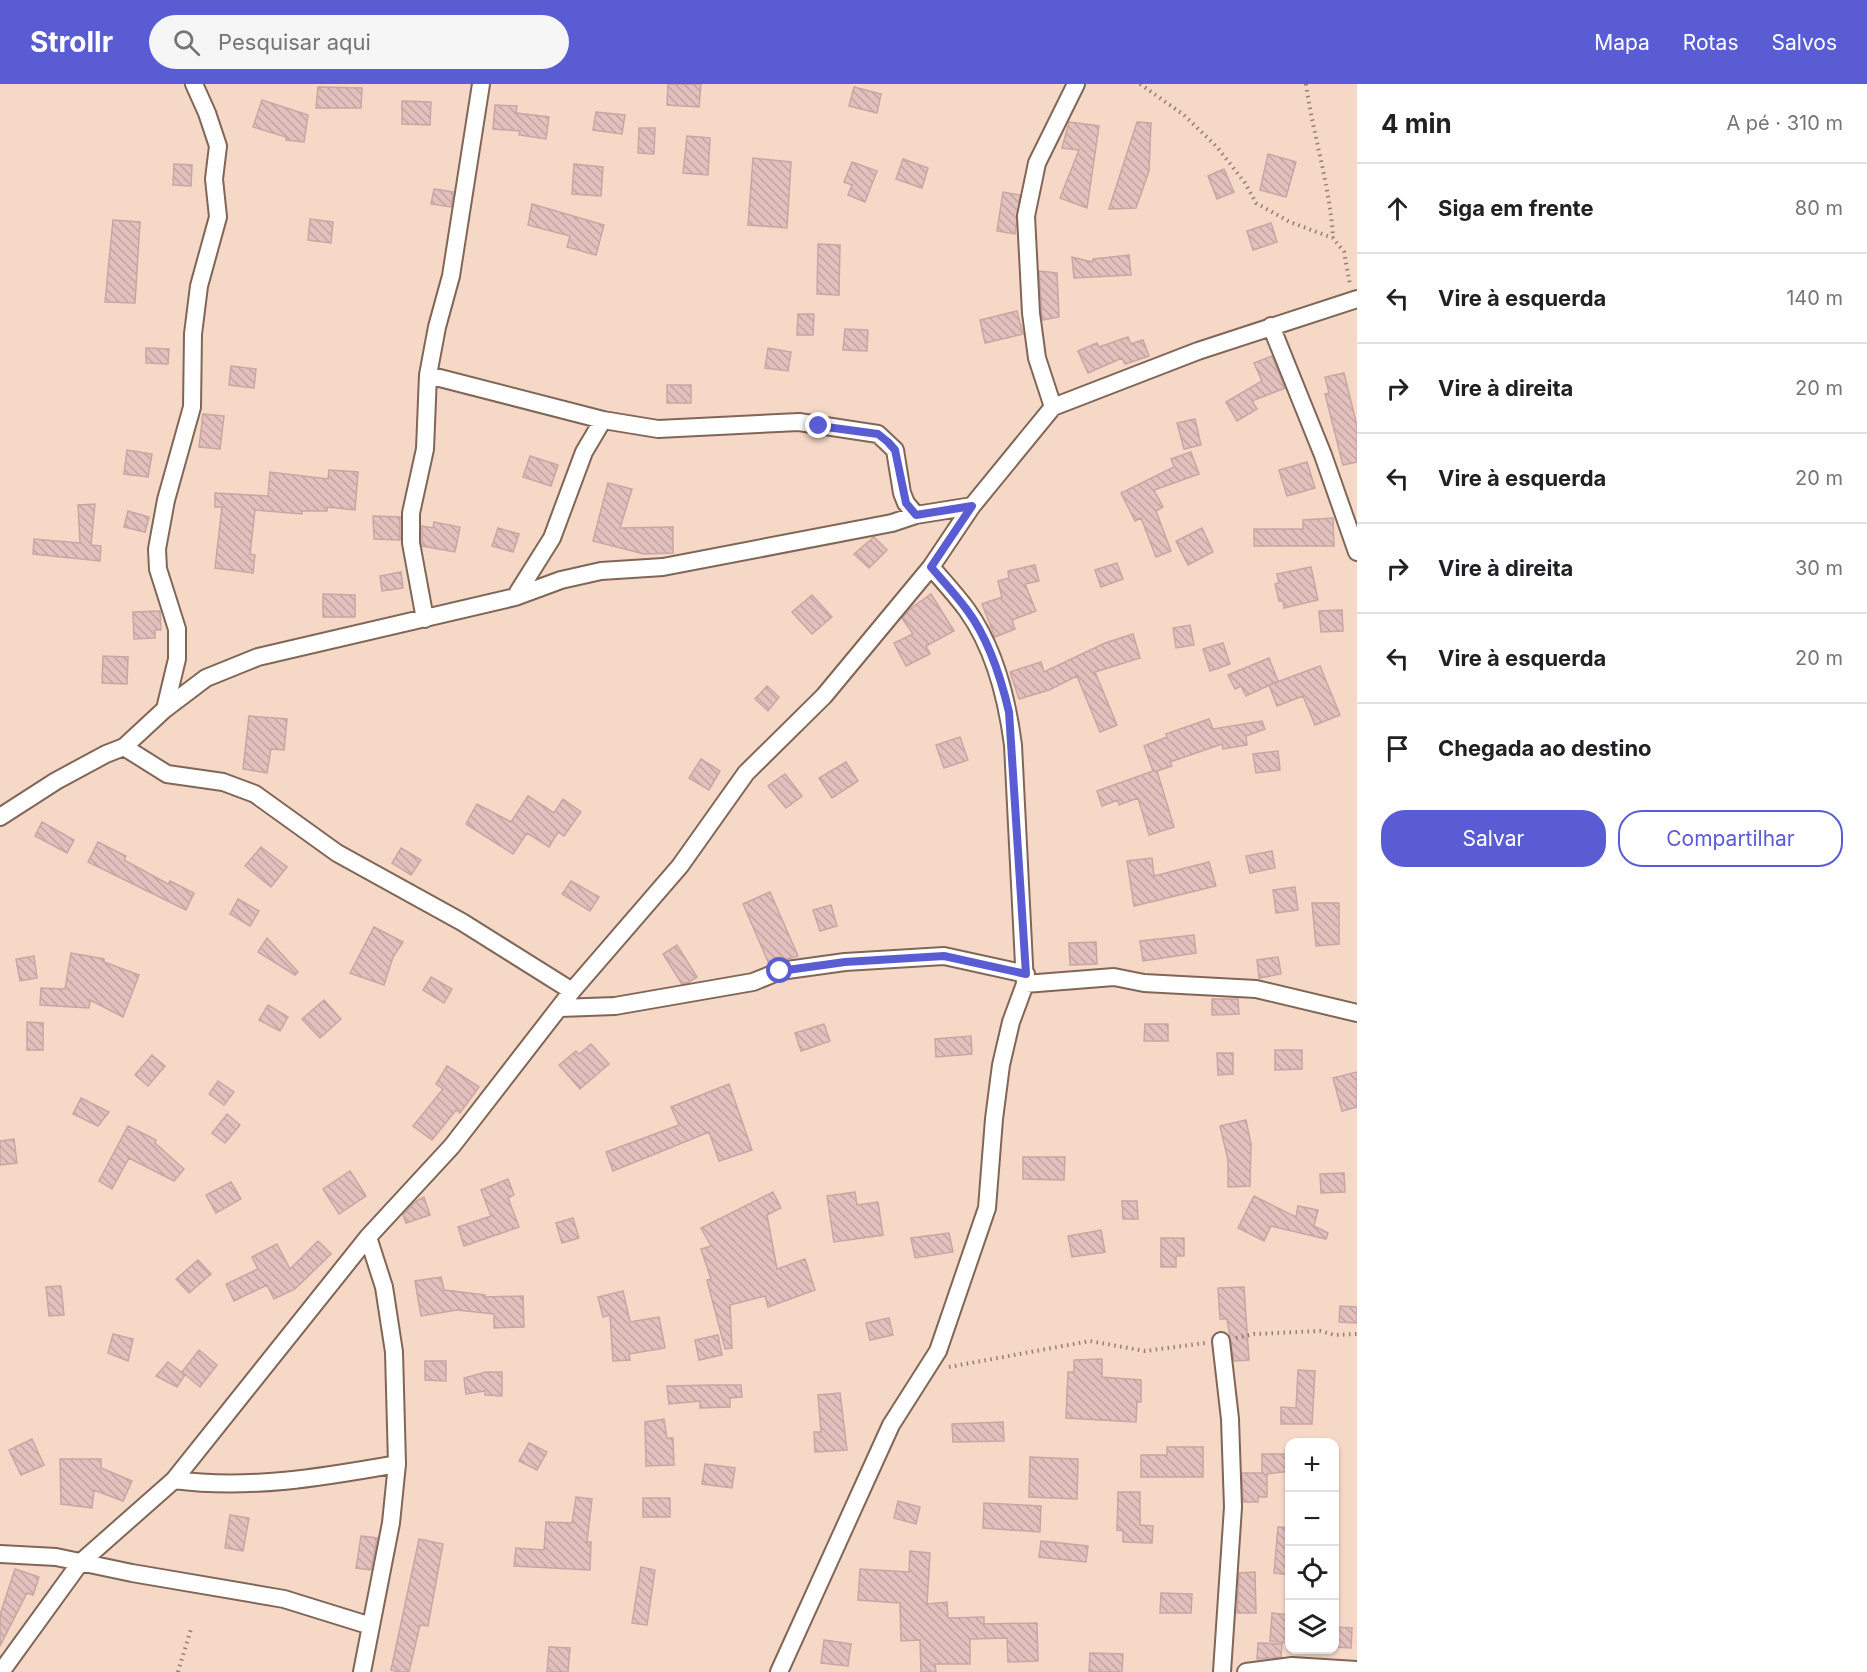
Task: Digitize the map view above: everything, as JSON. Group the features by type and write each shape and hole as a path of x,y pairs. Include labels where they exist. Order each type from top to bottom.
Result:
{"street":[{"path":"165,709 177,659 177,628 158,569 157,549 166,500 192,407 193,334 199,286 218,217 214,179 218,146 194,84"},
{"path":"425,619 411,543 411,523 416,486 425,449 428,375 437,327 452,276 481,84"},
{"path":"1053,407 1037,358 1031,313 1026,216 1037,163 1076,84"},
{"path":"1,1672 80,1563 174,1480 368,1236 452,1146 572,991 680,866 746,773 824,696 931,567 972,506 1053,407 1271,326 1355,300"},
{"path":"1271,326 1323,455 1357,552"},
{"path":"428,375 603,420 658,429 800,422 878,434 895,450 902,493 906,503 916,515"},
{"path":"515,597 552,538 584,452 603,420"},
{"path":"0,817 66,776 124,747 165,709 206,678 258,657 338,636 425,619 515,597 561,580 601,571 663,567 892,523 916,515 972,506"},
{"path":"779,1672 891,1425 938,1351 987,1208 1001,1065 1011,1022 1025,979 1013,745 1005,696 983,639 968,611 931,567"},
{"path":"124,747 167,774 223,782 255,794 337,853 462,922 572,991"},
{"path":"560,1008 615,1006 753,982 780,971 845,962 944,956 1025,979 1114,977 1144,983 1256,989 1357,1013"},
{"path":"362,1672 390,1523 397,1464 394,1352 384,1287 368,1236"},
{"path":"1221,1341 1230,1419 1233,1507 1222,1672"},
{"path":"174,1480 213,1485 276,1483 397,1464"},
{"path":"0,1554 56,1557 284,1599 371,1626"},
{"path":"1246,1672 1292,1666 1357,1670"}],"path":[{"path":"1140,84 1184,115 1217,147 1245,183 1256,203 1290,222 1333,238"},
{"path":"1306,84 1309,110 1328,187 1333,238 1346,257 1355,300"},
{"path":"921,1379 944,1367 1090,1341 1144,1351 1221,1341 1254,1334 1320,1331 1335,1335 1357,1334"},
{"path":"178,1672 191,1629"}],"building":[{"path":"668,84 701,84 699,107 667,105"},
{"path":"318,87 362,88 361,108 316,108"},
{"path":"854,87 881,94 877,113 849,106"},
{"path":"262,100 308,115 304,142 286,140 286,137 253,127"},
{"path":"402,101 431,102 430,125 402,124"},
{"path":"495,105 517,106 516,113 549,117 546,139 519,135 520,131 493,129"},
{"path":"596,112 625,115 622,134 593,130"},
{"path":"1069,122 1099,126 1087,208 1060,198 1079,150 1062,148"},
{"path":"1137,122 1151,123 1149,171 1136,208 1109,209"},
{"path":"639,128 655,128 654,154 638,153"},
{"path":"687,136 710,138 708,175 683,173"},
{"path":"1268,154 1296,162 1286,197 1260,190"},
{"path":"753,158 791,162 787,228 748,225"},
{"path":"903,159 928,168 922,188 896,179"},
{"path":"852,162 877,171 865,202 848,195 852,185 844,182"},
{"path":"174,164 192,165 191,186 173,185"},
{"path":"574,164 603,167 601,196 572,194"},
{"path":"1224,169 1234,192 1217,199 1208,176"},
{"path":"434,189 453,192 451,207 431,204"},
{"path":"1003,192 1020,195 1015,234 997,231"},
{"path":"532,204 604,225 596,255 567,247 570,236 528,225"},
{"path":"310,219 333,222 331,243 308,240"},
{"path":"113,220 140,222 135,303 105,302"},
{"path":"1271,223 1277,242 1253,250 1247,231"},
{"path":"818,244 840,245 839,295 817,294"},
{"path":"1129,255 1131,275 1074,278 1072,257 1092,262 1093,259"},
{"path":"1039,271 1057,273 1059,317 1042,320"},
{"path":"1017,311 1023,334 985,343 980,320"},
{"path":"798,314 814,314 813,335 797,335"},
{"path":"845,329 868,330 867,351 843,350"},
{"path":"1128,337 1131,344 1143,340 1149,356 1125,364 1122,358 1088,373 1078,351 1097,343 1099,347"},
{"path":"146,348 169,349 168,364 146,363"},
{"path":"768,348 791,352 788,371 765,368"},
{"path":"1272,356 1285,388 1252,401 1257,409 1237,421 1226,402 1262,381 1254,363"},
{"path":"231,366 256,369 254,388 229,385"},
{"path":"1344,373 1357,426 1357,462 1343,465 1325,394 1329,393 1325,377"},
{"path":"667,385 691,385 691,403 667,403"},
{"path":"203,414 224,416 220,449 199,447"},
{"path":"1195,419 1201,445 1184,449 1177,423"},
{"path":"127,450 152,454 148,477 124,474"},
{"path":"1191,452 1199,474 1154,490 1163,507 1156,511 1171,551 1156,557 1141,518 1135,521 1121,493 1174,467 1171,459"},
{"path":"530,456 558,465 551,486 523,477"},
{"path":"1307,462 1315,488 1287,496 1279,470"},
{"path":"329,470 358,472 355,510 327,507 327,511 302,511 302,514 255,510 250,554 255,555 253,573 215,568 222,507 215,507 215,493 268,496 270,472 328,479"},
{"path":"608,483 632,489 620,528 673,527 673,553 644,554 593,541"},
{"path":"95,504 91,545 101,546 100,561 33,554 34,539 80,543 78,505"},
{"path":"128,511 149,517 145,532 124,527"},
{"path":"373,516 400,517 400,540 374,539"},
{"path":"1333,518 1334,546 1254,546 1254,529 1303,529 1303,520"},
{"path":"434,522 460,527 455,552 422,546 422,526 433,528"},
{"path":"498,528 519,534 513,552 492,546"},
{"path":"1202,528 1213,552 1188,565 1176,541"},
{"path":"874,537 887,550 869,568 854,554"},
{"path":"1117,563 1123,579 1101,587 1095,570"},
{"path":"1035,565 1039,581 1025,584 1036,611 1012,620 1015,629 995,637 982,604 1002,597 998,581 1009,578 1008,571"},
{"path":"1311,567 1318,600 1284,608 1283,601 1279,601 1275,584 1279,583 1277,574"},
{"path":"401,572 403,588 382,591 380,576"},
{"path":"323,594 355,595 355,617 323,617"},
{"path":"931,594 954,631 926,646 930,654 906,666 894,643 913,634 902,618 911,608"},
{"path":"812,595 832,617 812,634 792,612"},
{"path":"1342,610 1343,631 1321,632 1319,611"},
{"path":"160,611 161,630 155,630 155,638 134,639 133,612"},
{"path":"1190,625 1194,645 1176,648 1173,628"},
{"path":"1133,634 1140,658 1095,672 1117,725 1100,732 1077,676 1049,690 1019,699 1010,672 1041,662 1044,672 1105,643"},
{"path":"1223,643 1230,664 1210,671 1203,649"},
{"path":"103,656 128,657 127,684 102,683"},
{"path":"1269,658 1278,681 1246,696 1241,686 1235,689 1228,675"},
{"path":"1320,666 1340,715 1315,725 1303,696 1277,706 1269,685"},
{"path":"767,686 779,697 768,711 755,699"},
{"path":"249,716 287,719 284,750 271,749 267,773 243,769"},
{"path":"1209,719 1213,729 1262,721 1265,729 1246,736 1247,745 1223,749 1222,744 1170,762 1172,766 1157,771 1174,827 1149,835 1138,798 1119,805 1118,800 1102,806 1097,791 1153,771 1144,746 1167,737 1166,734"},
{"path":"960,737 968,760 944,768 936,745"},
{"path":"1278,751 1280,770 1256,773 1253,754"},
{"path":"701,759 720,771 709,790 689,778"},
{"path":"846,762 858,781 832,798 819,778"},
{"path":"785,774 802,796 786,808 768,786"},
{"path":"528,796 554,813 563,799 581,812 564,836 558,832 549,847 527,833 513,854 466,824 477,804 511,822"},
{"path":"42,822 74,840 67,853 35,836"},
{"path":"98,842 126,856 124,860 168,884 170,881 194,893 186,910 88,862"},
{"path":"261,847 287,867 271,887 245,866"},
{"path":"401,848 421,860 411,875 392,863"},
{"path":"1272,851 1275,868 1250,873 1246,856"},
{"path":"1152,858 1154,876 1209,862 1216,886 1134,906 1127,861"},
{"path":"571,881 599,897 590,911 562,894"},
{"path":"1295,887 1298,910 1276,913 1273,890"},
{"path":"770,892 798,956 769,964 743,904"},
{"path":"238,899 259,911 250,926 230,914"},
{"path":"1312,903 1339,903 1339,944 1316,946"},
{"path":"831,905 837,926 820,931 813,910"},
{"path":"374,927 403,942 393,957 384,985 350,973"},
{"path":"1194,935 1196,953 1143,961 1140,941"},
{"path":"267,938 298,972 295,975 258,952"},
{"path":"1096,942 1097,964 1070,965 1069,943"},
{"path":"677,945 697,977 682,984 663,954"},
{"path":"71,953 104,959 104,962 139,975 123,1017 90,1000 89,1008 40,1005 41,988 65,989"},
{"path":"34,956 37,978 20,981 16,959"},
{"path":"1278,957 1281,974 1259,978 1257,960"},
{"path":"431,977 452,989 444,1003 423,990"},
{"path":"1212,999 1238,999 1239,1014 1212,1015"},
{"path":"324,1000 341,1019 320,1038 302,1019"},
{"path":"268,1005 288,1017 280,1031 259,1020"},
{"path":"27,1022 43,1023 43,1050 27,1050"},
{"path":"824,1024 830,1041 801,1051 795,1033"},
{"path":"1145,1024 1168,1024 1168,1041 1144,1041"},
{"path":"971,1036 972,1054 936,1057 935,1039"},
{"path":"591,1044 609,1064 580,1089 559,1065 576,1051 579,1054"},
{"path":"1275,1050 1302,1050 1302,1069 1275,1070"},
{"path":"1217,1053 1233,1053 1233,1074 1218,1075"},
{"path":"152,1055 165,1066 148,1086 135,1075"},
{"path":"447,1066 479,1087 460,1113 456,1110 432,1140 413,1126 443,1089 436,1084"},
{"path":"1357,1072 1357,1107 1342,1111 1333,1078"},
{"path":"218,1081 234,1092 224,1105 209,1094"},
{"path":"729,1084 752,1150 719,1161 709,1132 613,1171 606,1152 679,1125 671,1107"},
{"path":"81,1098 109,1112 98,1126 73,1114"},
{"path":"227,1114 240,1125 225,1143 212,1133"},
{"path":"1246,1120 1251,1144 1250,1186 1228,1187 1228,1160 1220,1126"},
{"path":"128,1126 156,1140 155,1143 184,1169 174,1181 129,1158 112,1189 99,1181"},
{"path":"14,1139 17,1163 0,1165 0,1141"},
{"path":"1023,1157 1065,1157 1064,1180 1023,1179"},
{"path":"350,1171 366,1196 339,1214 323,1189"},
{"path":"1344,1173 1345,1192 1321,1193 1320,1174"},
{"path":"508,1179 514,1195 508,1198 519,1227 464,1246 458,1227 491,1216 481,1190"},
{"path":"231,1182 241,1199 216,1213 206,1195"},
{"path":"773,1192 781,1208 767,1215 777,1269 805,1259 815,1290 768,1307 765,1296 730,1305 732,1348 725,1349 707,1280 711,1279 701,1249 711,1246 701,1228"},
{"path":"855,1192 857,1205 878,1202 883,1235 834,1242 827,1196"},
{"path":"1254,1196 1296,1217 1298,1206 1318,1210 1314,1226 1328,1233 1326,1239 1271,1226 1264,1241 1238,1228"},
{"path":"424,1197 430,1215 406,1223 403,1215 416,1201"},
{"path":"1122,1201 1137,1201 1138,1219 1123,1219"},
{"path":"573,1218 579,1238 562,1243 556,1223"},
{"path":"1101,1230 1105,1252 1072,1257 1068,1236"},
{"path":"949,1233 953,1252 915,1258 911,1238"},
{"path":"1161,1238 1184,1238 1184,1256 1176,1256 1176,1267 1161,1267"},
{"path":"318,1241 331,1254 295,1289 274,1299 267,1285 234,1301 226,1284 258,1269 252,1257 277,1244 290,1269"},
{"path":"198,1260 211,1274 189,1293 176,1279"},
{"path":"441,1277 444,1290 485,1295 485,1297 523,1296 524,1327 494,1328 494,1314 457,1310 421,1316 415,1281"},
{"path":"61,1286 64,1315 49,1316 46,1287"},
{"path":"1244,1287 1249,1360 1234,1361 1227,1319 1220,1319 1218,1288"},
{"path":"623,1291 630,1322 659,1317 665,1348 629,1354 630,1360 613,1361 610,1315 603,1317 598,1297"},
{"path":"1340,1306 1357,1307 1357,1323 1339,1322"},
{"path":"889,1318 893,1335 870,1340 866,1323"},
{"path":"113,1334 133,1339 128,1361 108,1353"},
{"path":"718,1335 722,1355 699,1360 695,1340"},
{"path":"199,1350 217,1365 200,1387 182,1372"},
{"path":"1102,1359 1102,1377 1141,1380 1141,1402 1137,1402 1136,1422 1066,1418 1068,1372 1074,1372 1074,1360"},
{"path":"425,1361 446,1361 446,1381 425,1380"},
{"path":"168,1362 185,1375 177,1387 156,1376"},
{"path":"1298,1370 1315,1371 1312,1424 1281,1424 1281,1407 1296,1408"},
{"path":"486,1372 502,1372 502,1396 485,1395 485,1391 466,1394 464,1378"},
{"path":"741,1385 742,1397 730,1398 730,1407 700,1408 700,1401 669,1404 667,1386"},
{"path":"840,1393 847,1450 815,1452 814,1432 821,1432 818,1395"},
{"path":"664,1419 667,1438 673,1438 674,1465 646,1466 645,1422"},
{"path":"1003,1422 1004,1441 953,1442 952,1424"},
{"path":"32,1439 44,1465 21,1475 9,1450"},
{"path":"529,1443 547,1452 537,1470 519,1461"},
{"path":"1167,1447 1203,1447 1203,1477 1141,1477 1141,1455 1167,1455"},
{"path":"1262,1454 1285,1454 1285,1472 1267,1474 1267,1497 1258,1497 1258,1502 1243,1502 1242,1473 1262,1473"},
{"path":"1030,1457 1078,1459 1077,1499 1029,1497"},
{"path":"60,1459 101,1459 101,1468 132,1481 123,1501 94,1490 92,1508 61,1504"},
{"path":"705,1464 735,1468 732,1488 702,1484"},
{"path":"1118,1492 1140,1492 1140,1525 1153,1526 1152,1543 1123,1542 1123,1531 1117,1530"},
{"path":"576,1497 592,1499 587,1542 591,1542 590,1570 514,1566 516,1548 544,1550 546,1522 572,1523"},
{"path":"643,1498 670,1498 670,1517 643,1517"},
{"path":"898,1501 920,1507 916,1524 894,1518"},
{"path":"984,1503 1041,1506 1040,1532 983,1528"},
{"path":"230,1515 249,1518 243,1551 225,1548"},
{"path":"1278,1527 1285,1528 1285,1574 1274,1573"},
{"path":"361,1536 377,1538 371,1570 356,1568"},
{"path":"419,1539 443,1544 428,1626 420,1625 409,1672 399,1672 391,1670"},
{"path":"1041,1541 1088,1546 1086,1562 1039,1557"},
{"path":"910,1551 930,1553 927,1604 947,1602 948,1618 984,1617 984,1624 1037,1623 1038,1661 1008,1662 1007,1638 970,1639 970,1664 935,1664 936,1672 921,1672 920,1640 901,1641 900,1603 858,1600 860,1569 909,1572"},
{"path":"641,1567 655,1570 647,1625 632,1623"},
{"path":"15,1569 39,1577 33,1595 27,1593 0,1646 0,1615"},
{"path":"1255,1572 1256,1613 1237,1613 1239,1573"},
{"path":"1161,1593 1192,1594 1191,1613 1160,1613"},
{"path":"1272,1613 1285,1614 1285,1642 1270,1641"},
{"path":"1339,1627 1352,1628 1351,1648 1339,1647"},
{"path":"824,1640 851,1644 848,1666 821,1663"},
{"path":"1258,1643 1282,1644 1281,1657 1257,1659"},
{"path":"549,1647 570,1648 568,1672 547,1672"},
{"path":"1090,1653 1123,1654 1122,1672 1089,1672"}],"route":[{"path":"780,971 845,962 944,956 1026,974 1013,745 1009,712 1003,687 983,639 968,611 931,567 972,506 916,515 906,503 902,493 895,450 888,442 878,434 819,426"}]}
